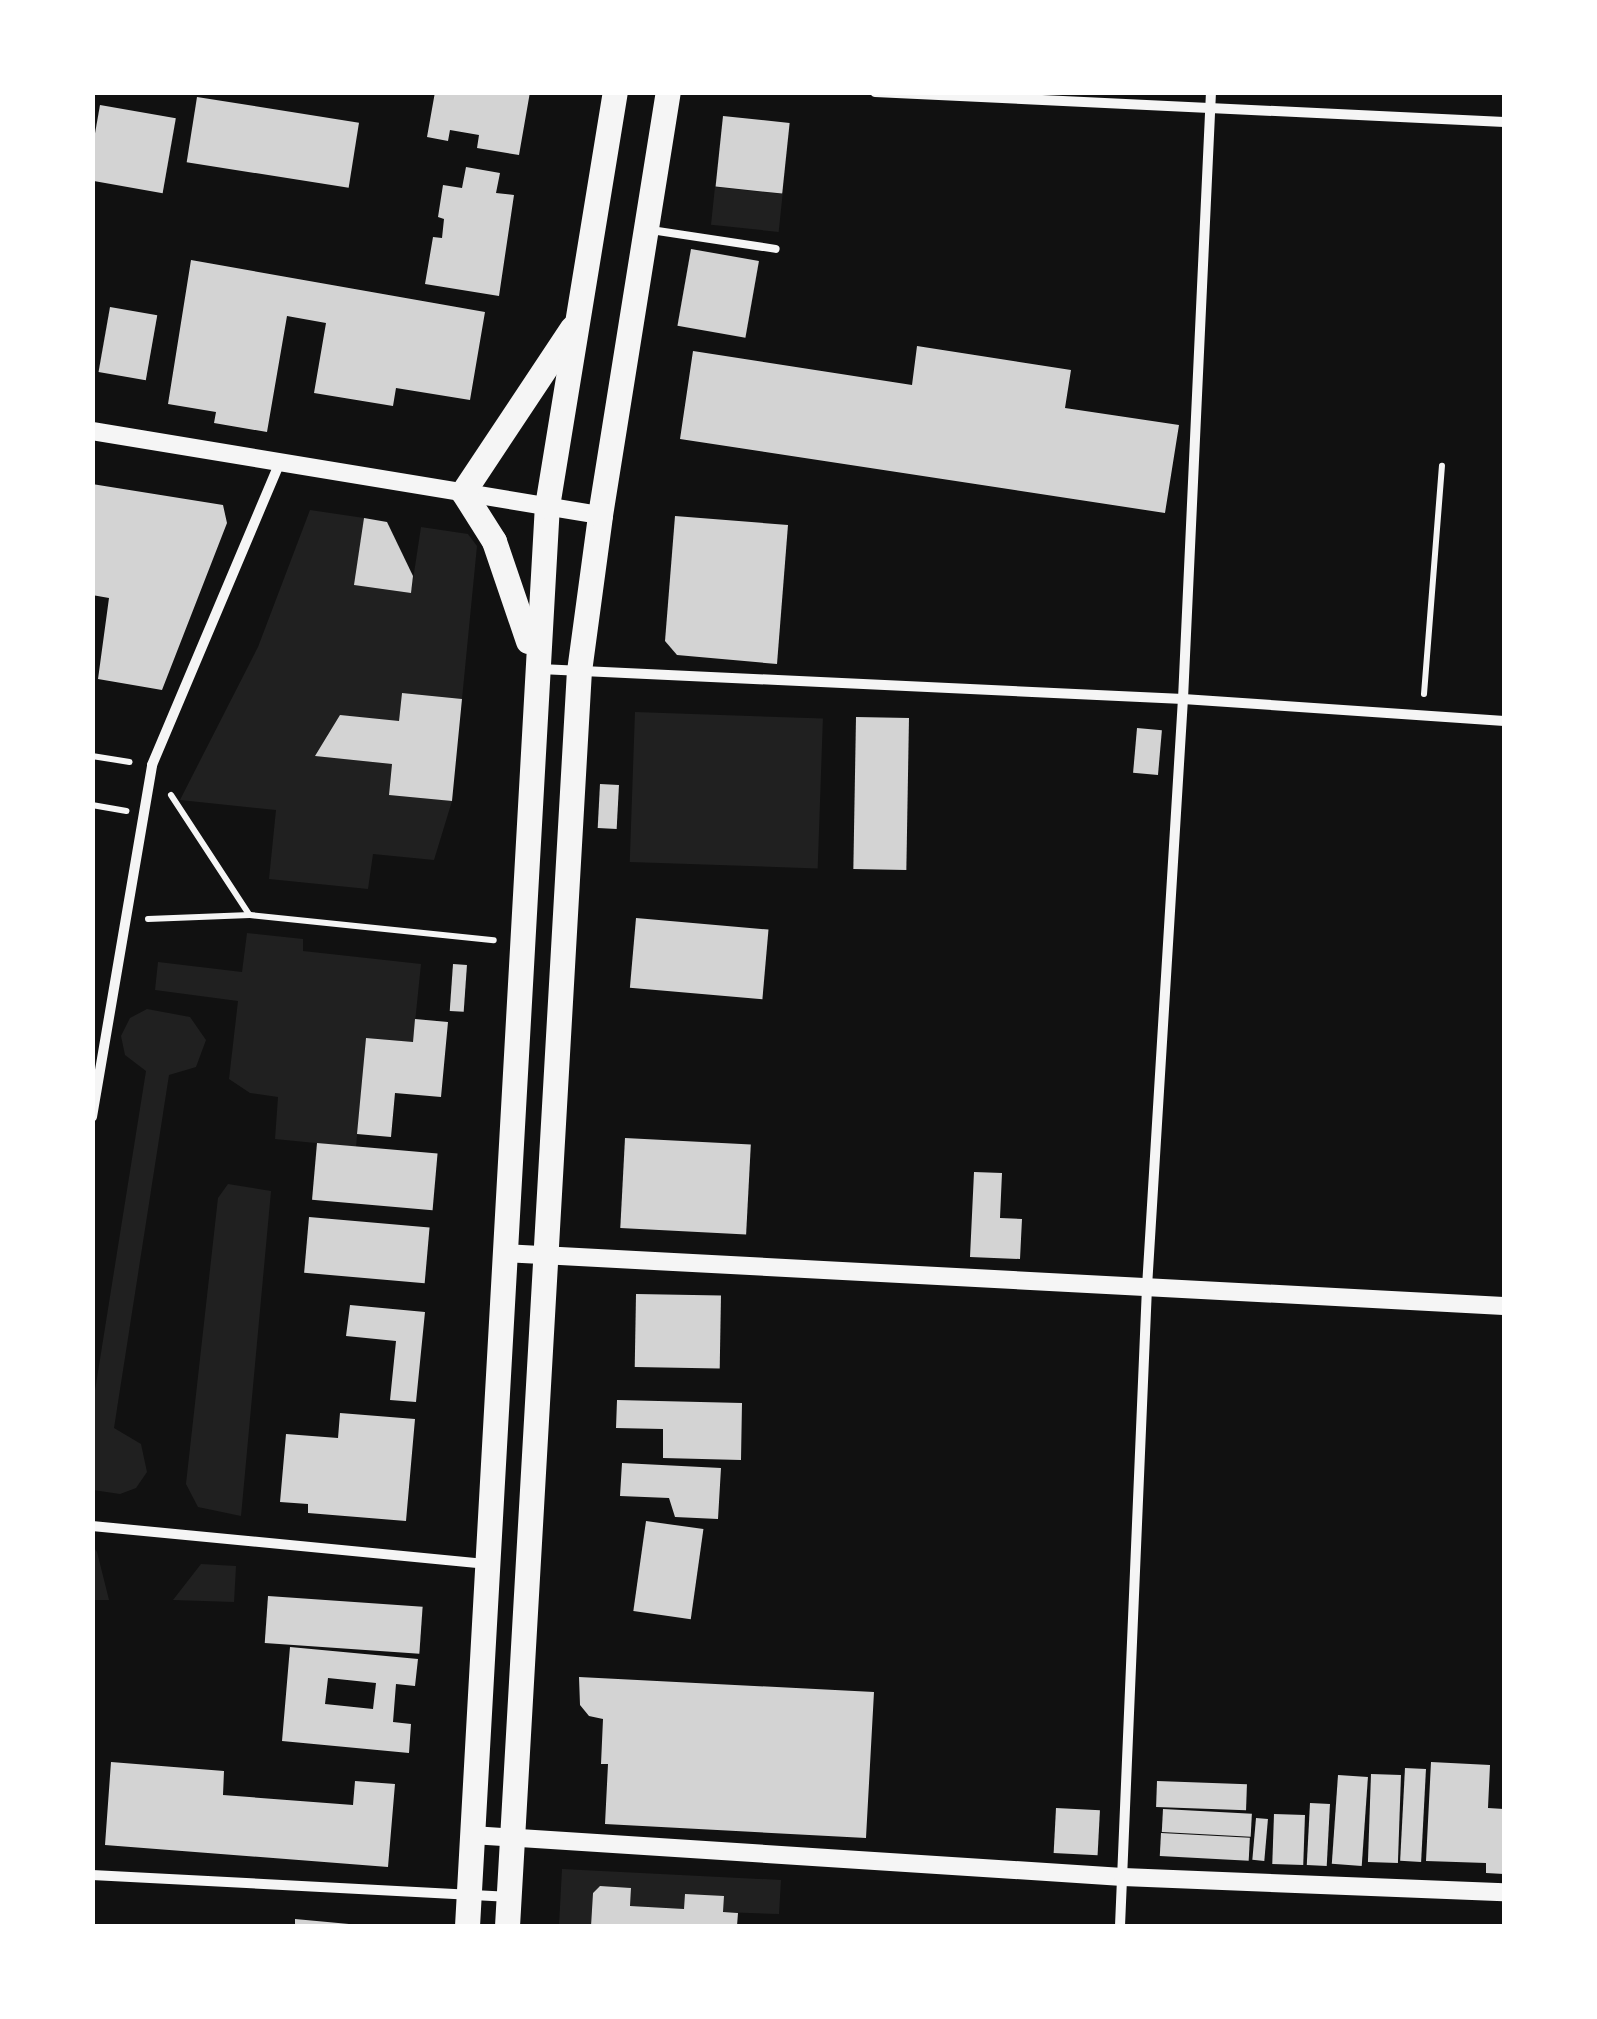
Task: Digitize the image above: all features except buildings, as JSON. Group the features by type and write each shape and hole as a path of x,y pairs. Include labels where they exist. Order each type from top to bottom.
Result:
{"main road":[{"path":"467,1926 534,669 547,506 615,92"},
{"path":"507,1926 579,672 600,515 668,92"},
{"path":"534,669 523,615 494,540 463,492 577,320"}],"street":[{"path":"875,92 1504,122"},
{"path":"1120,1926 1148,1288 1184,699 1211,92"},
{"path":"92,431 600,515"},
{"path":"92,1117 152,766 280,462"},
{"path":"534,669 1184,699 1504,721"},
{"path":"503,1253 1504,1306"},
{"path":"92,1526 488,1564"},
{"path":"472,1835 1123,1877 1504,1892"},
{"path":"92,1875 508,1898"}],"lane":[{"path":"646,230 776,249"}],"path":[{"path":"1422,716 1442,466"},
{"path":"92,756 152,766 250,915"},
{"path":"126,920 250,915 471,938"}],"shaded area":[{"path":"715,187 783,194 779,232 711,225"},
{"path":"310,510 364,518 355,585 411,593 421,527 468,534 477,546 462,699 402,693 399,721 316,756 392,764 389,795 452,801 434,860 373,854 368,889 269,879 276,810 180,800 258,647"},
{"path":"635,712 823,719 818,868 630,862"},
{"path":"247,933 303,939 303,951 421,964 413,1042 366,1038 356,1147 275,1139 278,1097 250,1093 229,1079 238,1001 155,990 158,962 242,972"},
{"path":"147,1009 190,1017 206,1040 196,1067 169,1075 114,1428 141,1444 147,1472 136,1488 120,1494 93,1490 93,1403 146,1071 125,1055 121,1036 130,1018"},
{"path":"228,1184 271,1191 241,1516 198,1507 186,1484 218,1198"},
{"path":"92,1545 97,1552 109,1600 93,1600"},
{"path":"201,1564 236,1566 234,1602 173,1600"},
{"path":"562,1869 781,1880 779,1914 723,1912 724,1896 684,1909 630,1906 631,1888 600,1886 593,1893 591,1926 559,1926"}]}
